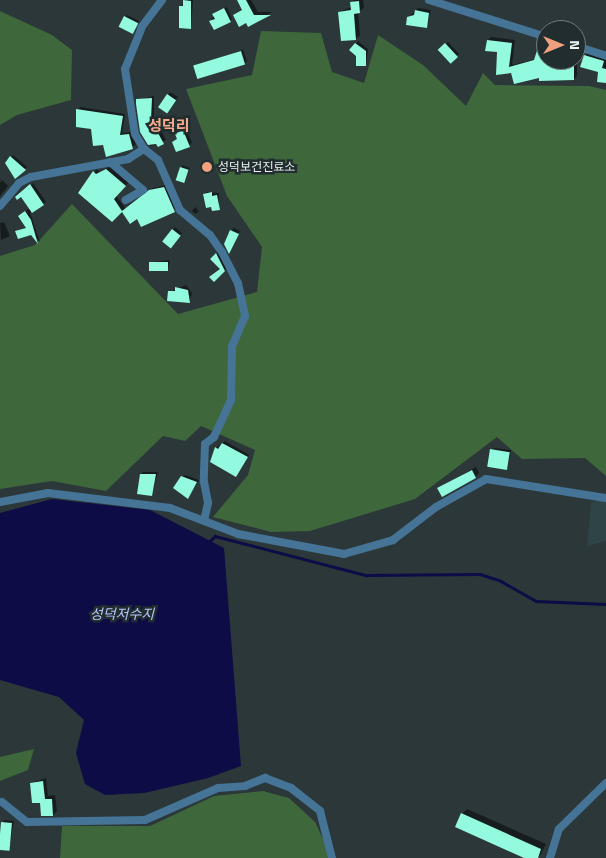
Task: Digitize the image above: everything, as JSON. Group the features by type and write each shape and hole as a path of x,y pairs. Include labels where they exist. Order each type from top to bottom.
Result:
{"street":[{"path":"162,0 142,27 125,69 136,134 144,149 158,160 180,210 210,235 222,252 238,283 245,316 232,346 231,400 214,437 205,444 204,482 208,503 204,521"},
{"path":"429,0 536,34"},
{"path":"586,49 606,56"},
{"path":"0,206 19,182 31,177 128,159 144,149"},
{"path":"110,162 143,190 126,200"},
{"path":"0,502 48,493 170,508 238,534 344,554 394,540 436,507 486,479 606,498"},
{"path":"2,802 27,822 144,820 218,788 245,786 265,778 291,788 320,811 332,858"},
{"path":"550,858 559,829 606,783"}],"shaded area":[{"path":"606,498 606,541 587,546 591,502"}],"green space":[{"path":"0,11 52,35 72,50 71,100 17,115 0,125"},
{"path":"261,31 321,33 332,72 364,83 378,35 423,65 466,106 483,73 495,85 589,86 606,90 606,476 585,458 522,459 497,437 415,499 310,531 271,532 213,517 248,475 255,450 201,426 185,441 163,436 106,491 52,481 0,489 0,256 35,245 72,204 178,314 257,292 262,247 227,196 186,89 252,75"},
{"path":"34,749 28,770 0,781 0,757"},
{"path":"263,791 289,798 315,822 332,858 60,858 62,826 150,826 214,796"}],"water":[{"name":"성덕저수지","path":"52,499 150,510 224,548 241,766 208,778 144,793 105,795 85,784 76,753 84,720 59,697 0,680 0,513"}],"building":[{"path":"183,0 191,1 191,29 179,28 179,6 183,6"},
{"path":"237,0 246,0 254,15 271,15 248,27 246,23 239,27 233,15 242,10"},
{"path":"359,1 360,13 354,14 356,40 341,41 338,12 351,10 350,2"},
{"path":"224,8 231,22 214,30 209,21 215,19 212,14"},
{"path":"415,10 429,13 427,28 406,25 407,17 414,15"},
{"path":"124,16 138,23 133,34 119,27"},
{"path":"487,40 512,43 509,67 534,60 536,54 536,70 574,70 574,80 539,81 539,78 514,84 511,73 496,75 497,52 485,51"},
{"path":"355,43 366,51 366,66 356,66 356,56 349,50"},
{"path":"445,43 458,57 451,64 438,50"},
{"path":"241,51 245,64 197,79 193,66"},
{"path":"586,56 604,61 602,68 606,69 606,83 597,82 598,72 586,69"},
{"path":"167,94 176,100 167,113 158,107"},
{"path":"152,98 151,120 164,144 158,147 156,144 148,145 140,132 136,104 136,99"},
{"path":"76,109 123,116 120,135 129,134 133,149 106,157 103,145 93,146 91,129 76,127"},
{"path":"183,130 190,147 176,152 172,142 177,139 175,134"},
{"path":"10,156 26,170 15,179 5,163"},
{"path":"180,167 189,170 184,183 176,180"},
{"path":"106,169 126,186 114,199 122,211 149,190 164,187 175,212 141,227 137,219 130,224 122,212 112,222 78,193 93,171 96,174"},
{"path":"30,184 44,205 32,213 21,197 17,200 15,197"},
{"path":"212,192 212,196 217,195 220,210 212,211 211,207 206,208 203,194"},
{"path":"25,211 31,220 38,244 31,235 18,239 15,231 26,228 18,216"},
{"path":"172,229 181,236 171,248 162,242"},
{"path":"230,230 239,234 229,254 224,244"},
{"path":"216,253 225,271 214,282 209,277 220,269 210,259"},
{"path":"149,262 168,262 168,271 149,271"},
{"path":"175,287 188,290 190,303 167,301 168,291 175,291"},
{"path":"222,443 248,457 236,477 210,462 215,447 218,449"},
{"path":"490,449 510,452 507,470 487,467"},
{"path":"472,470 476,478 442,497 437,488"},
{"path":"140,474 156,474 152,496 137,494"},
{"path":"181,476 197,482 188,499 173,488"},
{"path":"43,781 45,799 52,799 53,816 41,816 40,803 32,803 30,783"},
{"path":"461,813 541,849 538,858 524,858 455,827"},
{"path":"1,822 12,823 10,851 0,850"}],"waterway":[{"path":"210,541 215,536 366,575 480,574 501,581 536,601 606,604"}],"place":[{"name":"성덕보건진료소","path":"207,167"}],"district":[{"name":"성덕리","path":"169,126"}]}
